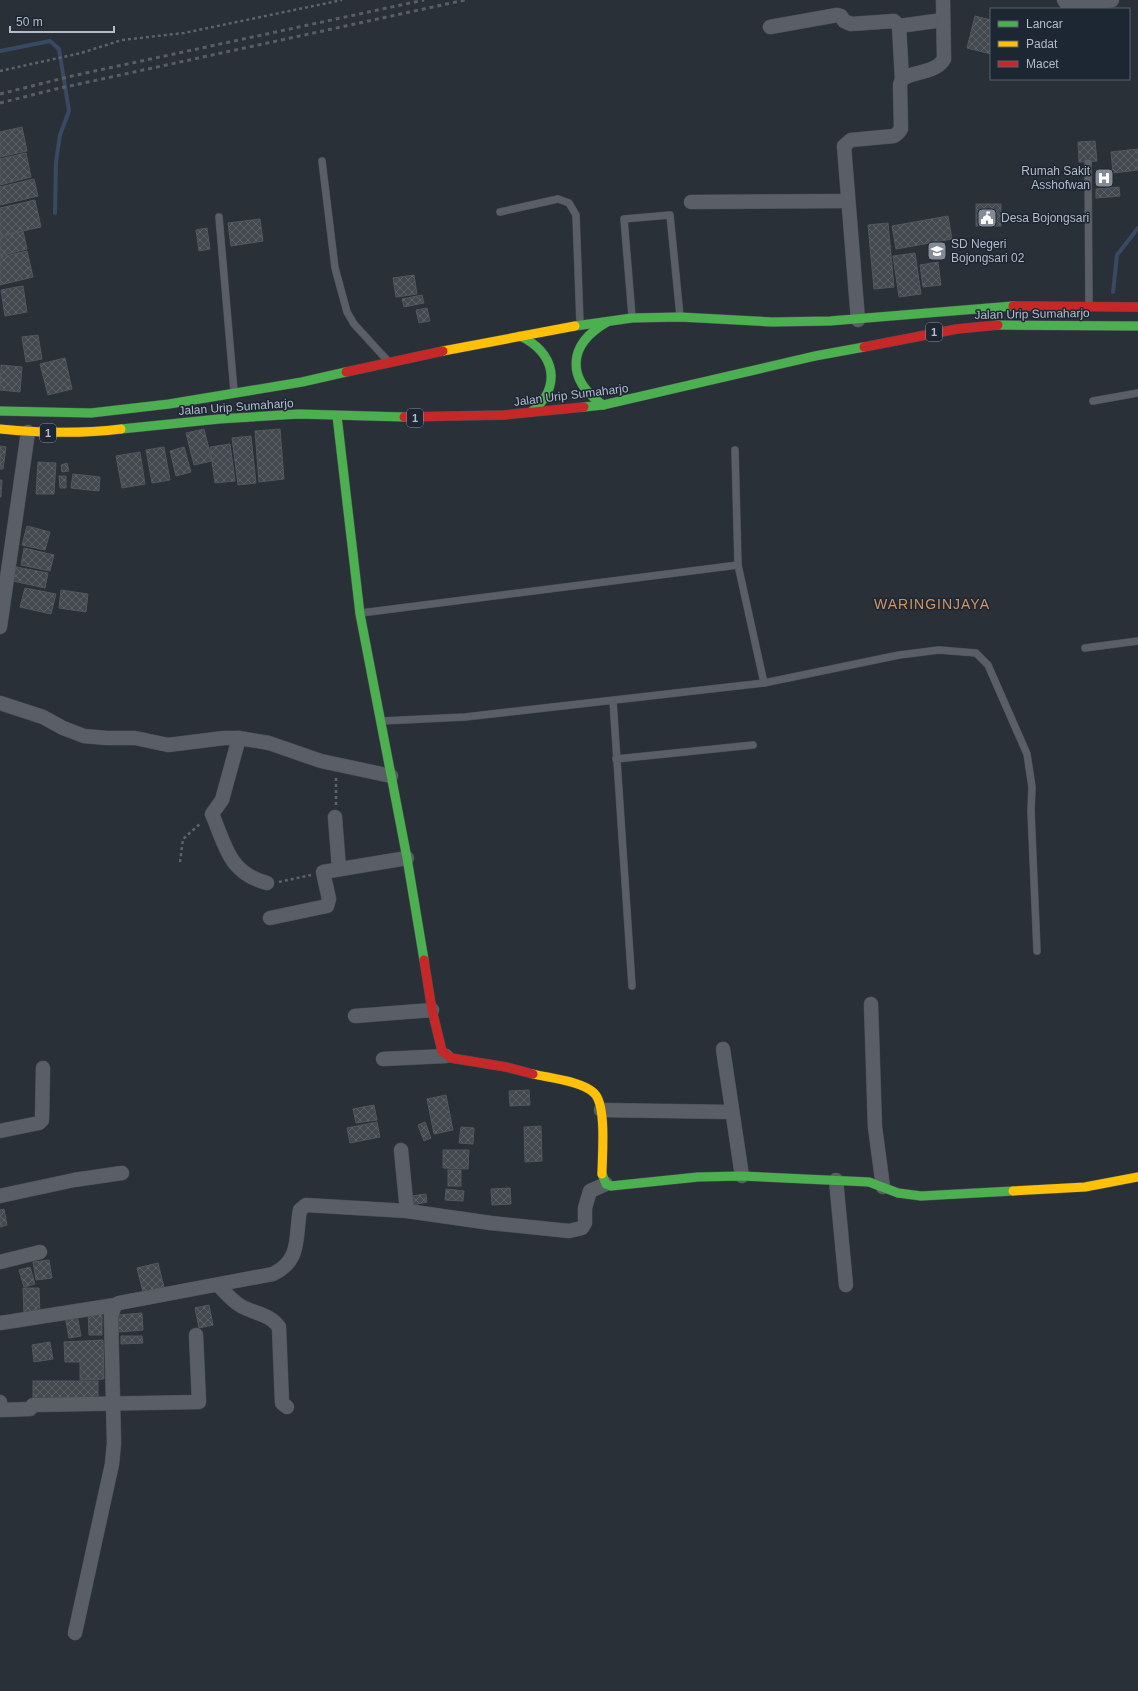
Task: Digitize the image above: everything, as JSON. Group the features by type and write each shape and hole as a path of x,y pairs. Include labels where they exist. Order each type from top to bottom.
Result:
{"main road":[{"name":"Jalan Urip Sumaharjo","path":"0,412 91,413 132,409 302,382 520,336 580,325 632,318 680,317 772,322 858,320 1012,306 1138,307"},
{"path":"603,405 590,397 581,385 576,371 577,356 582,342 593,331 608,321"},
{"name":"Jalan Urip Sumaharjo","path":"0,429 28,432 96,432 265,415 300,414 460,418 531,412 603,405 815,356 957,329 1012,324 1138,326"},
{"path":"520,336 534,343 545,355 551,370 550,386 543,401 531,412"},
{"path":"337,416 360,614 407,858 432,1010 440,1046 446,1056 506,1067 583,1086 597,1096 601,1110 602,1177 606,1184 618,1185 698,1177 742,1176 869,1182 898,1194 921,1196 1085,1187 1138,1177"}],"street":[{"path":"902,79 907,75 935,68 942,63 944,55 943,0"},
{"path":"1064,0 1069,7 1112,0"},
{"path":"770,27 837,15 841,16 844,21 851,24 889,21 897,23 899,26 902,79 900,85 901,129 894,136 851,140 844,146 858,320"},
{"path":"899,26 944,20"},
{"path":"691,202 848,201"},
{"path":"0,620 28,432"},
{"path":"0,703 43,716 63,728 84,736 135,738 168,745 192,741 239,738 269,743 321,761 391,776"},
{"path":"239,738 222,800 212,814 236,866 243,873 254,880 267,883"},
{"path":"335,816 339,869"},
{"path":"270,918 327,906 329,899 323,872 407,858"},
{"path":"871,1004 875,1119 883,1187"},
{"path":"355,1016 432,1010"},
{"path":"723,1049 742,1176"},
{"path":"383,1059 446,1056"},
{"path":"0,1132 39,1123 42,1120 43,1068"},
{"path":"601,1110 732,1112"},
{"path":"401,1150 407,1210"},
{"path":"0,1196 74,1180 122,1173"},
{"path":"836,1180 846,1285"},
{"path":"0,1323 114,1305 272,1274 280,1270 294,1253 300,1210 306,1204 407,1210 492,1223 574,1230 582,1228 585,1223 585,1208 590,1191 606,1184"},
{"path":"0,1262 40,1252"},
{"path":"218,1284 238,1304 249,1310 272,1318 279,1327 282,1403 287,1407"},
{"path":"75,1633 112,1464 114,1443 111,1316 114,1305"},
{"path":"0,1402 1,1410 30,1409 33,1405 199,1402 196,1335"}],"lane":[{"path":"322,161 335,268 347,312 354,324 390,363"},
{"path":"1088,163 1090,306"},
{"path":"500,212 558,199 569,203 576,215 580,325"},
{"path":"632,318 624,219 670,215 680,317"},
{"path":"219,217 235,393"},
{"path":"1093,401 1138,394"},
{"path":"735,450 738,565 764,682"},
{"path":"360,614 738,565"},
{"path":"1085,648 1138,641"},
{"path":"381,721 465,717 613,701 764,682 899,655 939,650 976,653 988,665 1027,754 1032,787 1031,811 1036,951"},
{"path":"613,701 632,986"},
{"path":"616,759 753,745"}],"path":[{"path":"0,71 67,56 122,40 184,33 342,0"},
{"path":"335,816 337,764"},
{"path":"180,862 183,839 212,814"},
{"path":"267,883 282,882 323,872"}],"building":[{"path":"975,16 990,20 990,54 967,48"},
{"path":"22,127 27,151 0,157 0,132"},
{"path":"1095,141 1097,161 1079,162 1078,142"},
{"path":"1138,149 1138,170 1113,173 1111,152"},
{"path":"26,153 31,177 0,185 0,159"},
{"path":"34,179 38,196 0,205 0,187"},
{"path":"1119,187 1120,196 1096,198 1096,189"},
{"path":"35,200 41,227 0,236 0,208"},
{"path":"976,204 1001,204 1001,226 976,226"},
{"path":"948,216 952,239 896,249 892,226"},
{"path":"260,219 263,241 231,246 228,223"},
{"path":"888,223 894,287 874,289 868,225"},
{"path":"207,228 210,249 199,251 196,230"},
{"path":"23,231 27,249 0,256 0,237"},
{"path":"27,251 33,277 0,285 0,257"},
{"path":"915,253 921,294 899,297 893,256"},
{"path":"938,262 941,285 923,287 920,265"},
{"path":"414,275 417,294 396,297 393,278"},
{"path":"23,286 27,312 5,316 1,290"},
{"path":"422,295 424,303 404,307 402,299"},
{"path":"427,308 430,321 419,323 416,310"},
{"path":"38,335 42,359 26,362 22,337"},
{"path":"65,358 72,389 48,395 40,364"},
{"path":"1,365 22,367 20,392 0,390"},
{"path":"204,429 212,461 194,465 186,433"},
{"path":"280,429 284,479 259,482 255,431"},
{"path":"251,436 256,483 238,485 232,438"},
{"path":"230,444 235,481 215,483 210,447"},
{"path":"0,446 6,447 3,469 0,469"},
{"path":"164,447 170,480 152,483 146,450"},
{"path":"184,447 191,472 176,476 170,451"},
{"path":"140,452 145,484 122,488 116,456"},
{"path":"38,462 56,463 54,494 36,494"},
{"path":"67,463 69,471 62,472 61,465"},
{"path":"73,474 100,477 99,491 71,488"},
{"path":"59,476 66,476 66,488 60,488"},
{"path":"0,480 2,480 1,497 0,497"},
{"path":"27,526 50,532 45,550 22,545"},
{"path":"24,548 54,555 50,571 21,565"},
{"path":"16,567 48,573 45,588 13,581"},
{"path":"25,588 56,594 51,614 20,607"},
{"path":"61,590 88,594 86,612 59,608"},
{"path":"529,1090 530,1105 510,1106 509,1091"},
{"path":"446,1095 453,1130 434,1134 427,1099"},
{"path":"374,1105 377,1120 356,1123 353,1109"},
{"path":"377,1122 380,1137 350,1143 347,1128"},
{"path":"425,1122 431,1138 424,1141 418,1125"},
{"path":"541,1126 542,1161 525,1162 524,1127"},
{"path":"461,1127 474,1128 473,1144 459,1143"},
{"path":"443,1150 469,1150 468,1169 443,1168"},
{"path":"448,1170 461,1170 461,1186 448,1186"},
{"path":"510,1188 511,1204 492,1205 491,1189"},
{"path":"446,1189 464,1191 463,1201 445,1200"},
{"path":"426,1194 427,1202 413,1205 411,1196"},
{"path":"4,1209 7,1225 0,1227 0,1210"},
{"path":"49,1260 52,1278 36,1280 33,1262"},
{"path":"158,1263 164,1287 143,1292 137,1268"},
{"path":"30,1267 35,1284 24,1287 19,1270"},
{"path":"23,1288 39,1288 40,1314 24,1315"},
{"path":"209,1305 213,1325 199,1328 195,1308"},
{"path":"88,1311 102,1311 102,1335 89,1335"},
{"path":"142,1313 143,1330 118,1332 118,1315"},
{"path":"77,1314 81,1336 69,1338 65,1316"},
{"path":"121,1336 142,1336 143,1343 121,1344"},
{"path":"103,1340 104,1379 80,1380 80,1362 65,1362 64,1342"},
{"path":"50,1342 53,1359 34,1362 32,1345"},
{"path":"33,1381 98,1381 98,1403 33,1403"}],"waterway":[{"path":"0,51 50,41 59,49 69,111 60,135 56,162 55,213"},
{"path":"1113,292 1117,255 1138,228"}],"railway":[{"path":"0,94 72,76 424,0"},
{"path":"0,103 56,89 465,0"}],"traffic: fast":[{"path":"575,326 632,318 680,317 772,322 830,321 1013,306"},
{"path":"603,405 591,395 582,384 577,373 576,362 578,352 584,341 594,331 607,322"},
{"path":"998,325 1138,326"},
{"path":"520,336 532,343 541,351 547,360 551,371 551,381 548,392 531,412"},
{"path":"584,407 603,405 815,356 864,347"},
{"path":"0,411 91,413 169,404 302,382 346,372"},
{"path":"121,429 219,419 299,414 404,417"},
{"path":"337,416 360,614 407,858 424,960"},
{"path":"602,1174 606,1184 611,1186 698,1177 742,1176 869,1182 898,1193 921,1196 1013,1191"}],"traffic: slow":[{"path":"443,351 575,326"},
{"path":"0,429 60,432 91,432 121,429"},
{"path":"533,1074 565,1080 589,1089 594,1093 601,1108 603,1131 602,1174"},
{"path":"1013,1191 1085,1187 1138,1177"}],"traffic: jam":[{"path":"1013,306 1138,307"},
{"path":"864,347 957,329 998,325"},
{"path":"346,372 443,351"},
{"path":"404,417 504,415 584,407"},
{"path":"424,960 432,1010 442,1051 451,1058 506,1067 533,1074"}],"place":[{"name":"Rumah Sakit Asshofwan","path":"1104,178"},
{"name":"Desa Bojongsari","path":"987,218"},
{"name":"SD Negeri Bojongsari 02","path":"937,251"}],"district":[{"name":"WARINGINJAYA","path":"932,604"}]}
